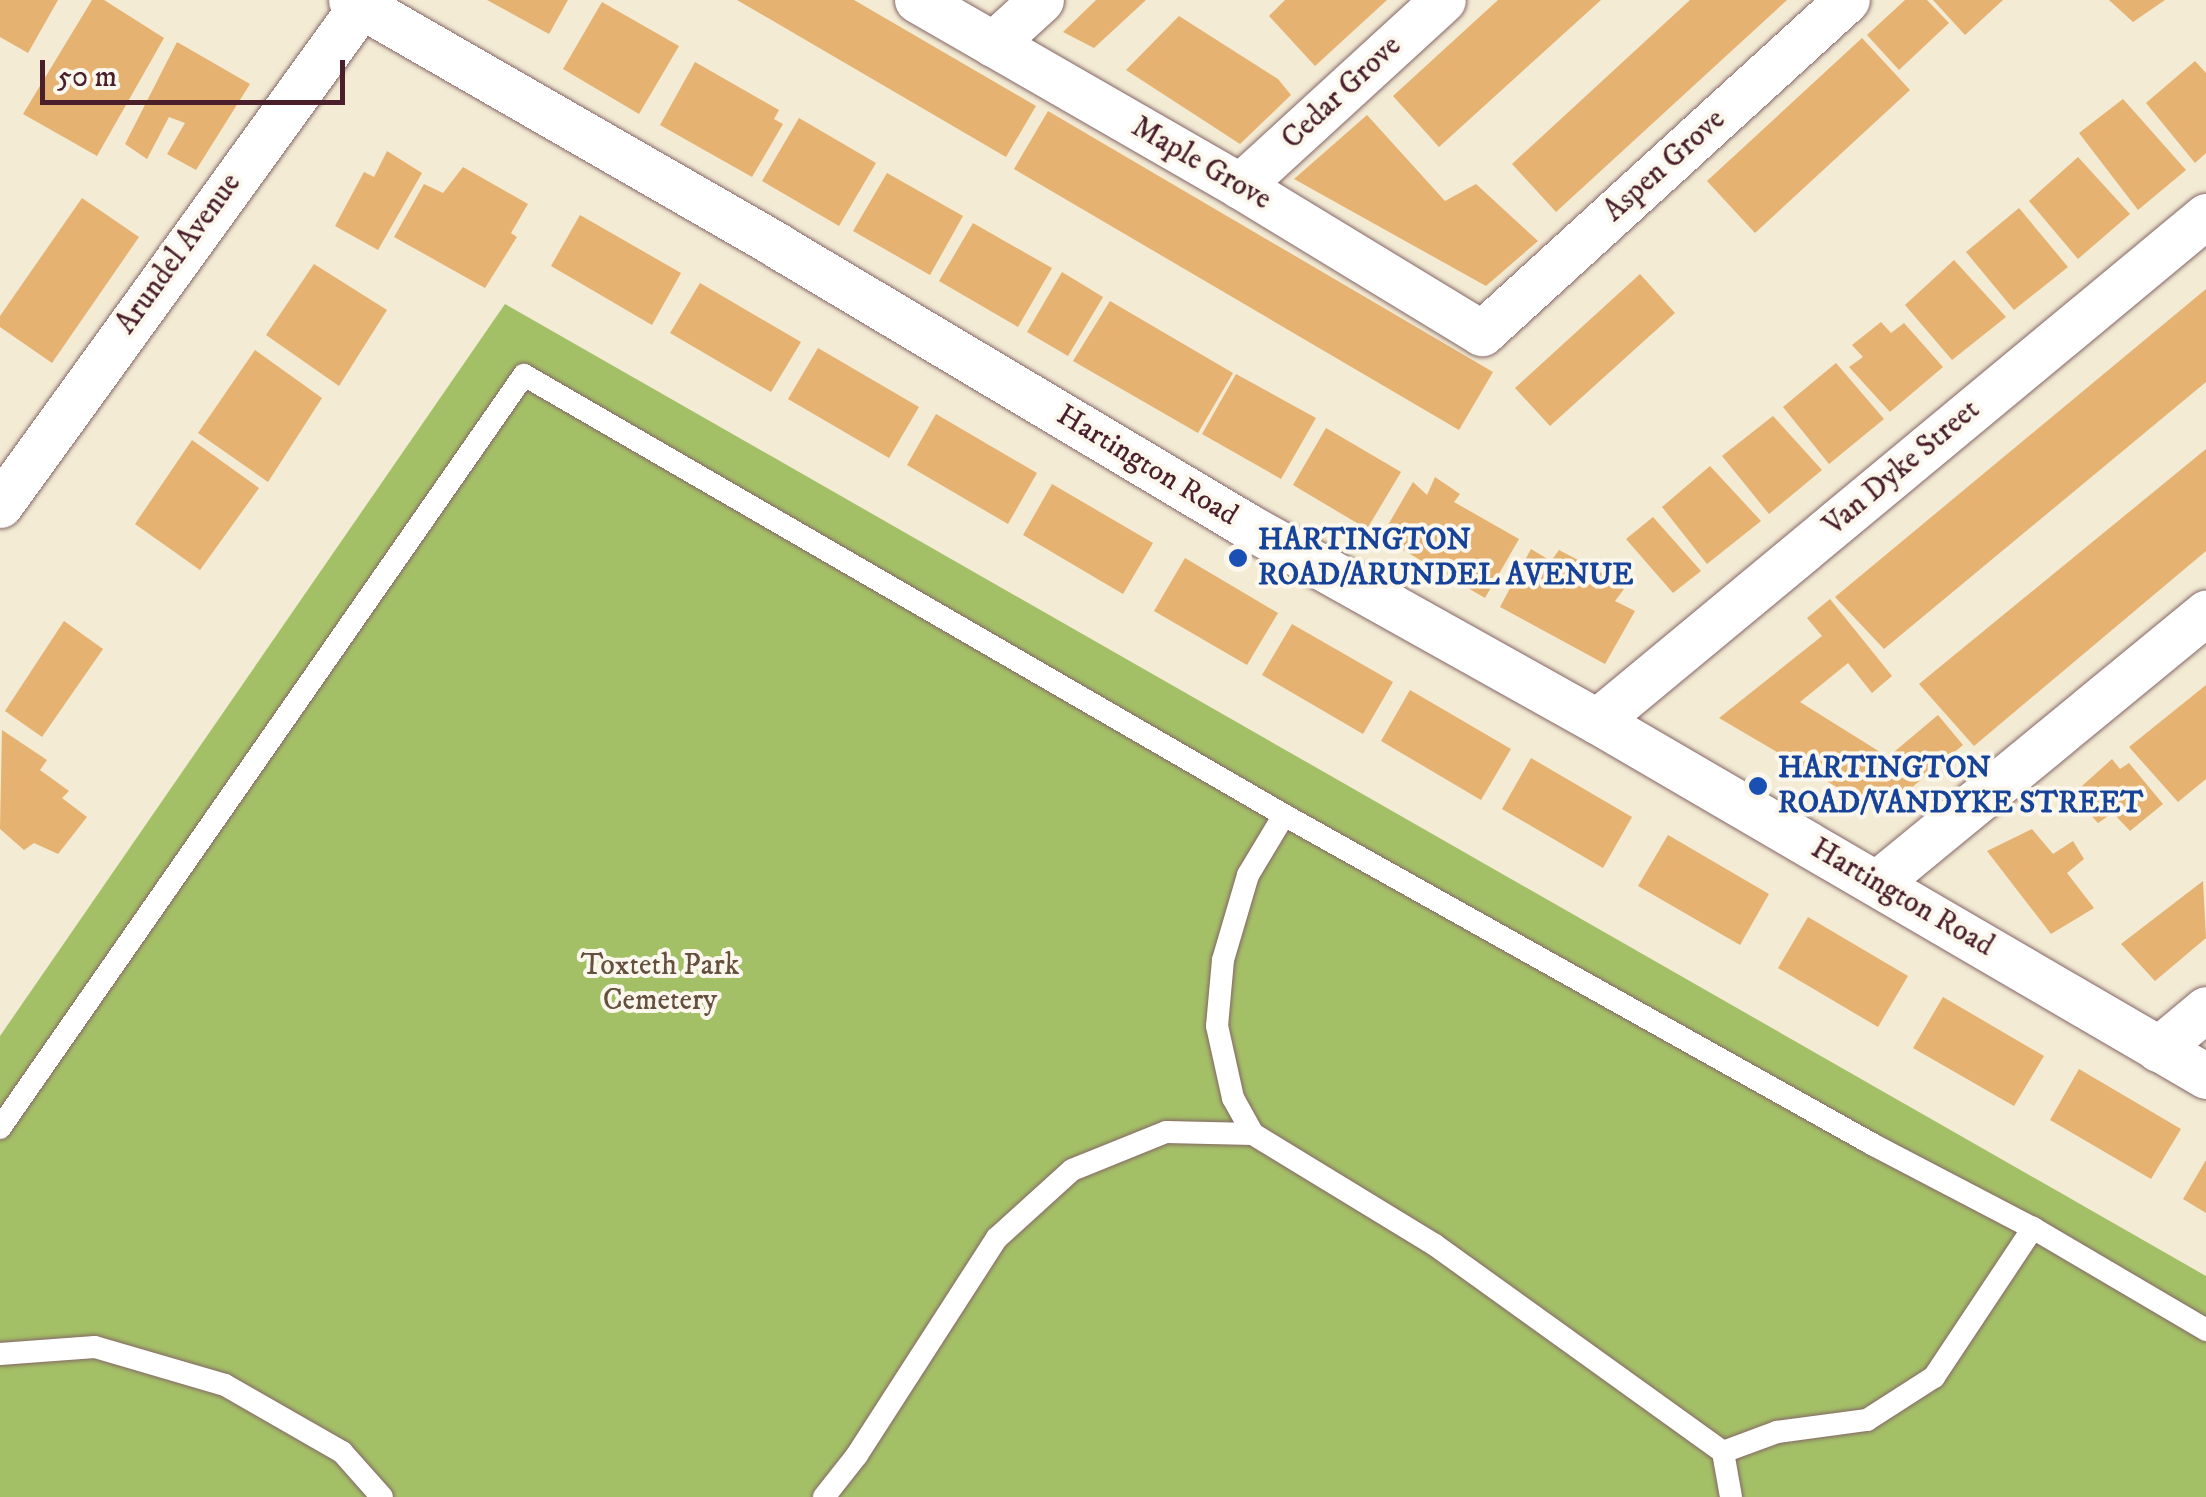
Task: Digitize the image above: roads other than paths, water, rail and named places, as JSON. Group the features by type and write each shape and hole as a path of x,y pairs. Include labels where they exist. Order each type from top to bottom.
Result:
{"street":[{"name":"Maple Grove","path":"917,0 1240,186 1482,333"},
{"path":"992,44 1041,0"},
{"name":"Cedar Grove","path":"1240,186 1444,0"},
{"name":"Aspen Grove","path":"1482,333 1848,0"},
{"name":"Arundel Avenue","path":"0,505 15,448 356,3"},
{"name":"Hartington Road","path":"356,3 778,246 1246,525 1597,721 2206,1076"},
{"name":"Van Dyke Street","path":"1597,721 2206,216"},
{"path":"1876,883 2206,613"},
{"path":"2158,1049 2206,1009"}],"lane":[{"path":"0,1128 524,374 1284,816 1855,1135 2033,1228 2206,1330"},
{"path":"1284,816 1248,875 1223,960 1217,1026 1232,1098 1253,1134 1435,1245 1723,1452 1731,1497"},
{"path":"824,1497 857,1455 996,1238 1072,1170 1166,1132 1253,1134"},
{"path":"1723,1452 1778,1432 1867,1420 1934,1377 2033,1228"},
{"path":"0,1354 95,1346 225,1385 342,1452 382,1497"}],"place":[{"name":"HARTINGTON ROAD/ARUNDEL AVENUE","path":"1238,558"},
{"name":"HARTINGTON ROAD/VANDYKE STREET","path":"1758,786"}],"park label":[{"name":"Toxteth Park Cemetery","path":"660,983"}]}
